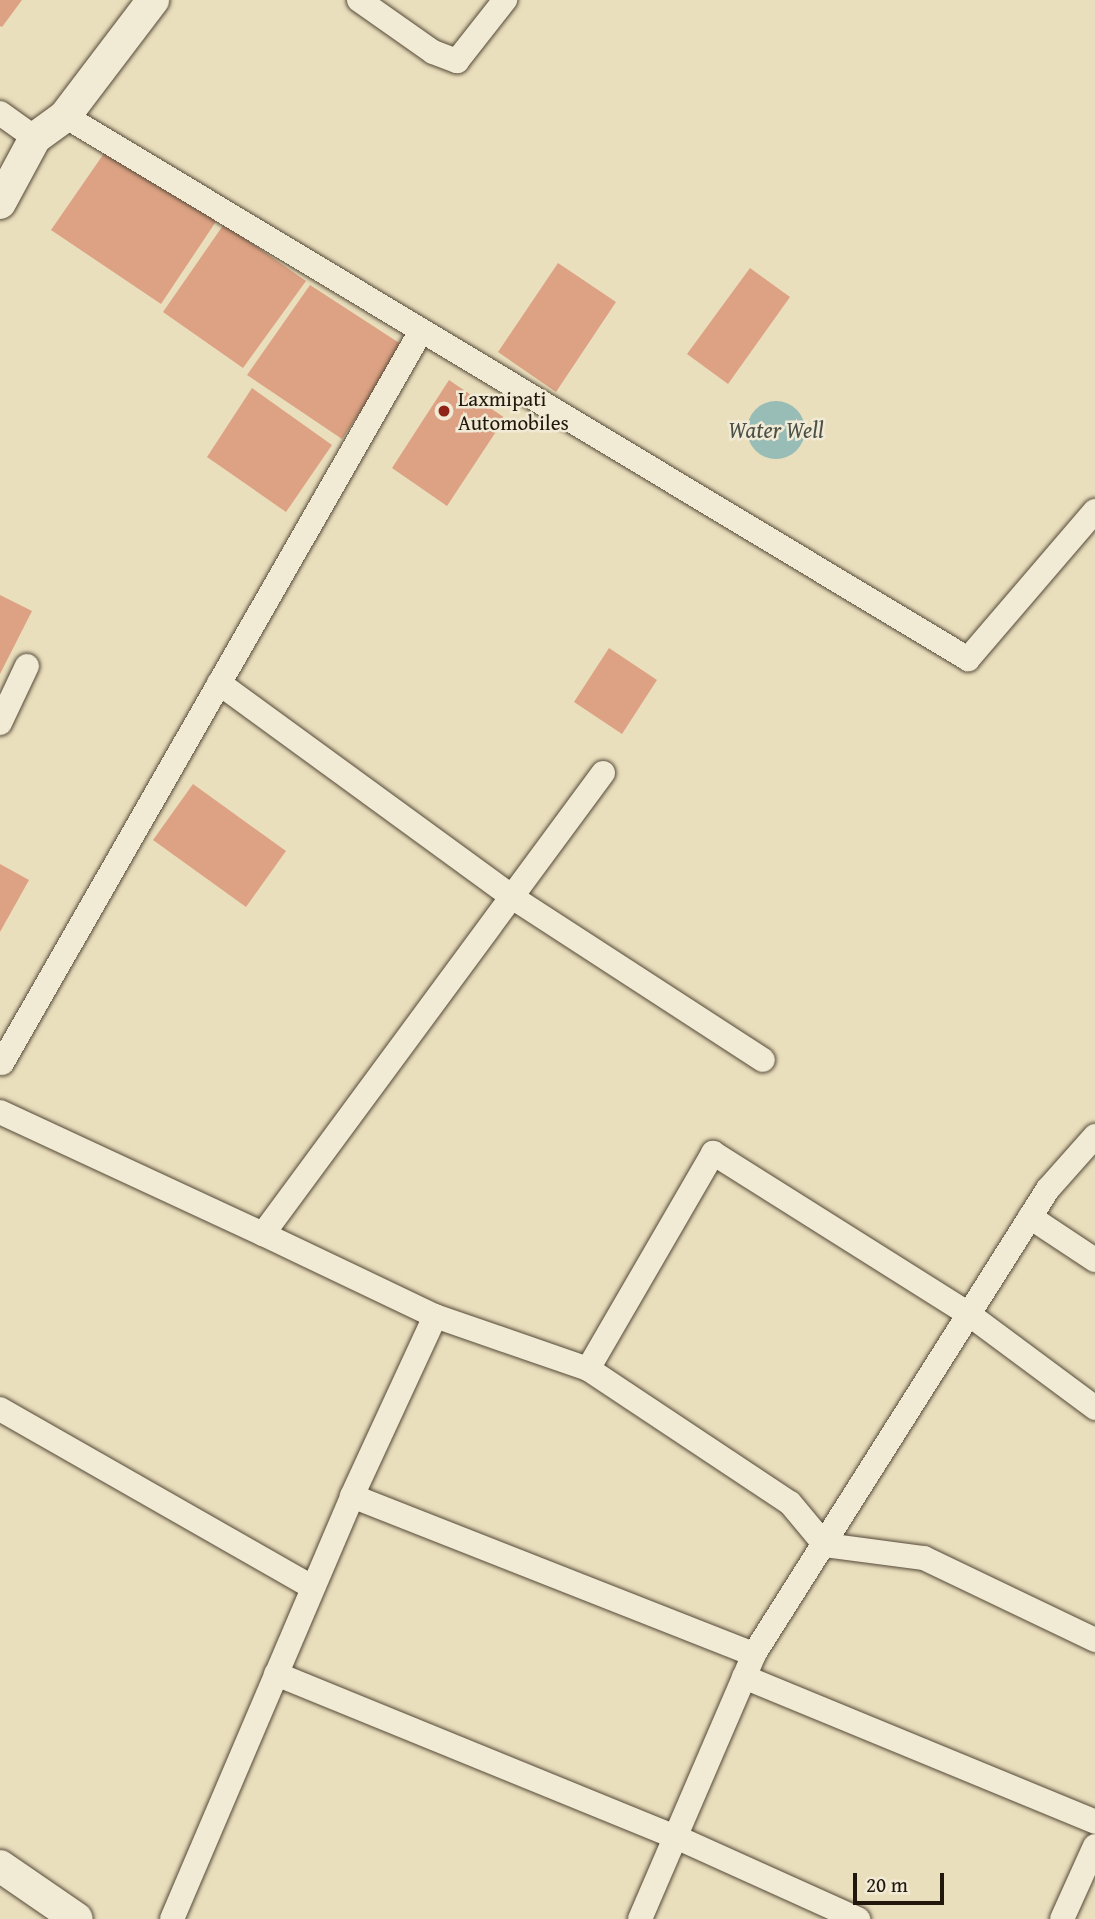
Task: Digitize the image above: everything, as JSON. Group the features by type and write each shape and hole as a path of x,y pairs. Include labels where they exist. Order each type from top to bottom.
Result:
{"street":[{"path":"0,203 35,138 65,116 153,0"},
{"path":"359,0 433,52 457,61 505,0"},
{"path":"0,113 35,138"},
{"path":"65,116 968,659 1095,510"},
{"path":"1,1064 421,331"},
{"path":"0,723 27,666"},
{"path":"219,683 512,897 763,1060"},
{"path":"263,1234 603,773"},
{"path":"0,1112 435,1316 588,1369 790,1503 825,1545 924,1558 1095,1640"},
{"path":"640,1919 754,1654 1048,1189 1095,1136"},
{"path":"588,1369 713,1153 970,1315 1095,1408"},
{"path":"1030,1217 1095,1261"},
{"path":"172,1919 312,1587 435,1316"},
{"path":"0,1409 312,1587"},
{"path":"352,1496 754,1654"},
{"path":"276,1674 676,1837 858,1919"},
{"path":"744,1677 1095,1822"},
{"path":"1062,1919 1095,1846"},
{"path":"0,1866 77,1919"}],"water":[{"name":"Water Well","path":"770,401 782,401 797,409 805,424 805,436 797,451 782,459 770,459 755,451 747,436 747,424 755,409"}],"building":[{"path":"0,0 22,0 2,27 0,26"},
{"path":"107,149 217,220 161,304 51,230"},
{"path":"224,224 306,281 243,368 163,312"},
{"path":"558,263 616,302 556,392 498,352"},
{"path":"750,268 790,297 728,384 687,354"},
{"path":"310,285 404,346 342,439 247,375"},
{"path":"449,380 505,418 447,506 392,468"},
{"path":"252,388 332,445 286,512 207,457"},
{"path":"0,595 32,611 0,674"},
{"path":"609,648 657,680 622,734 574,702"},
{"path":"193,784 286,851 246,907 153,840"},
{"path":"0,864 29,880 0,932"}],"place":[{"name":"Laxmipati Automobiles","path":"444,411"}]}
